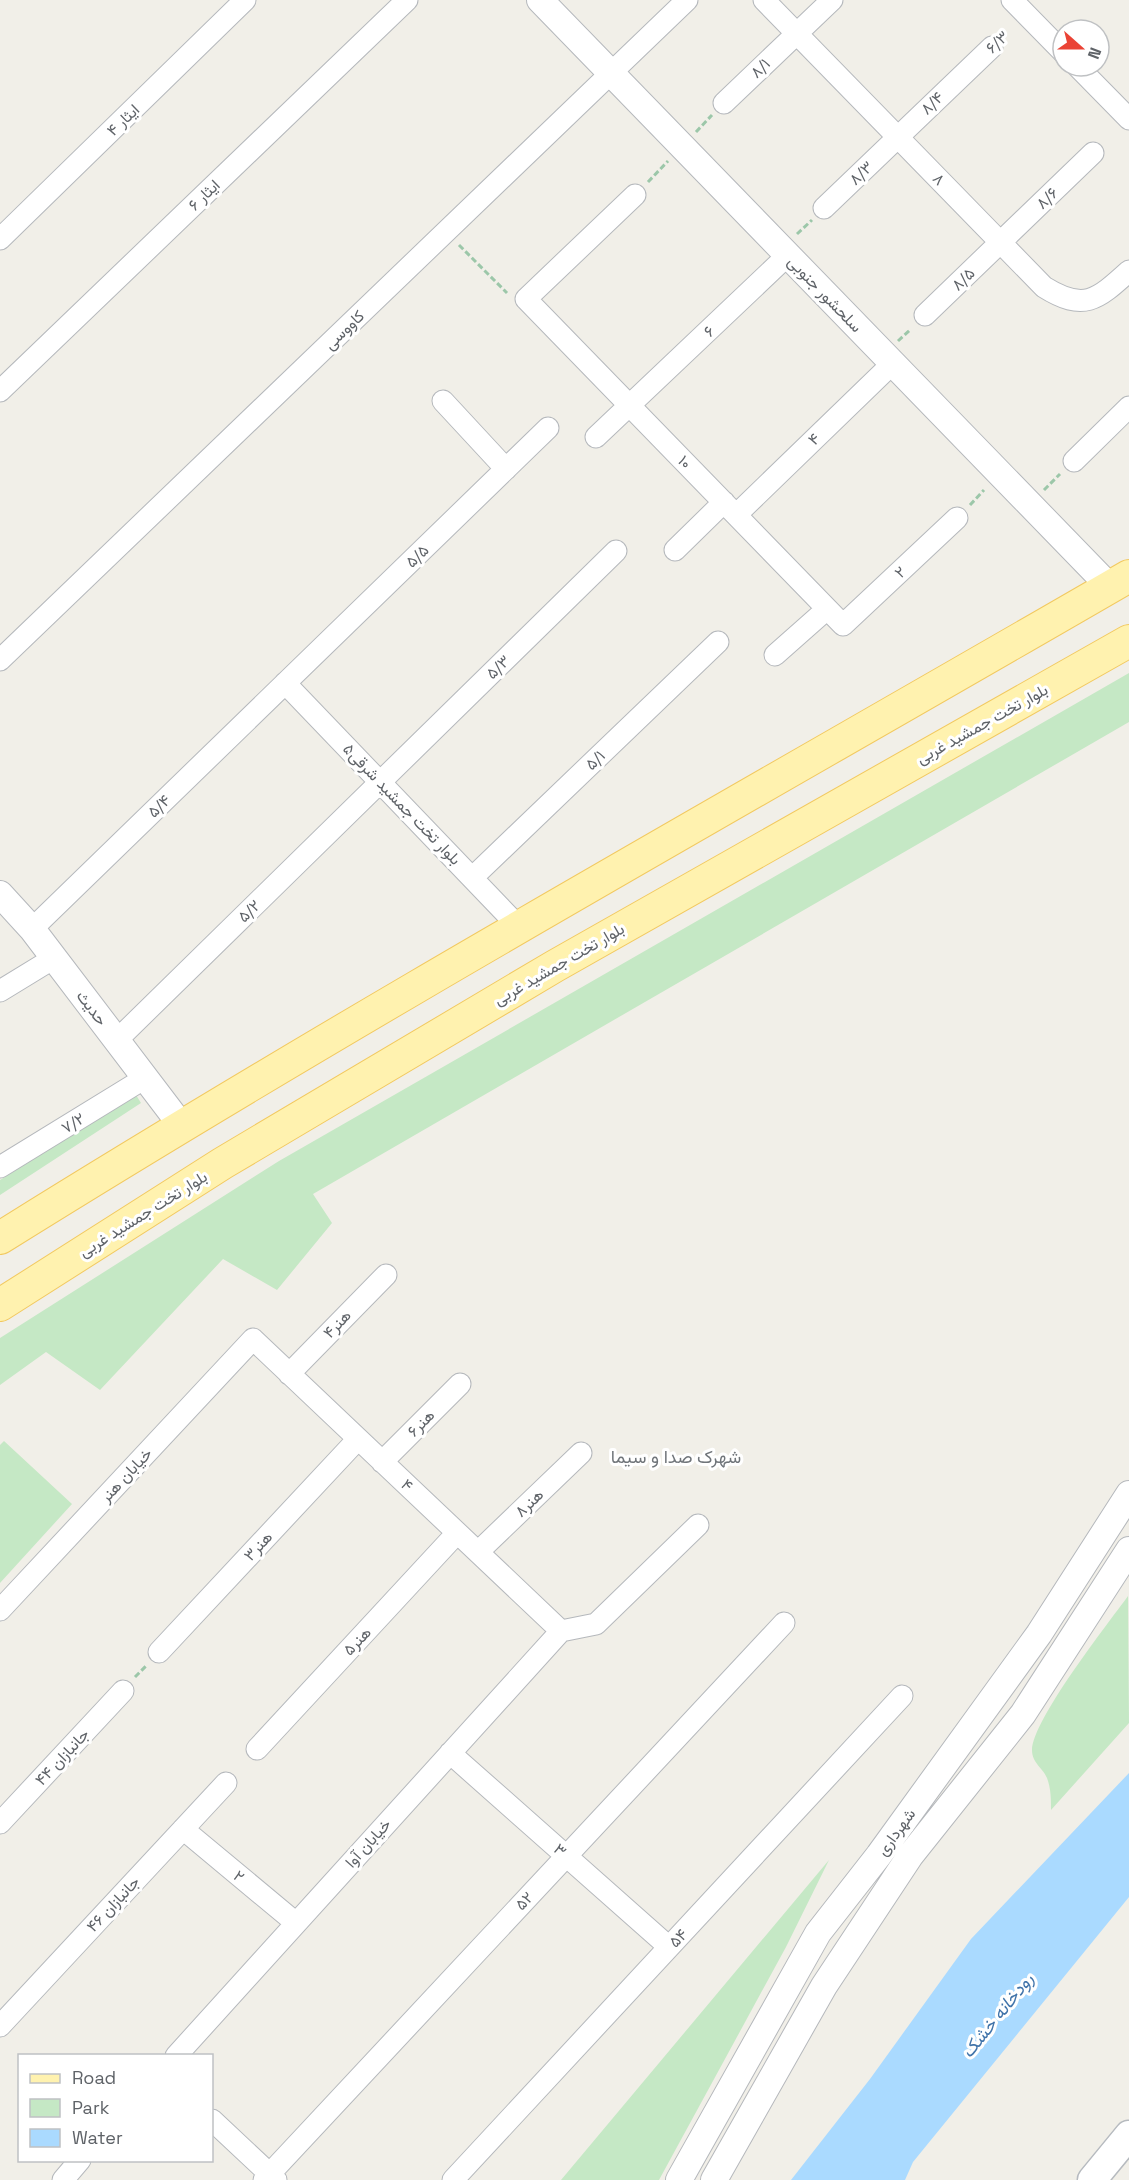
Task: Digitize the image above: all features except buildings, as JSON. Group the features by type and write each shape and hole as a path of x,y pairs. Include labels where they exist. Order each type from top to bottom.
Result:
{"main road":[{"path":"0,1238 181,1125 518,926 1120,582"},
{"name":"بلوار تخت جمشید غربی","path":"0,1305 223,1163 555,966 1129,641"},
{"path":"1092,2180 1129,2135"}],"street":[{"name":"ایثار ۴","path":"0,239 245,0"},
{"name":"ایثار ۶","path":"0,391 407,0"},
{"name":"سلحشور جنوبی","path":"540,0 1029,504 1120,582"},
{"name":"کاووسی","path":"0,660 687,0"},
{"name":"۸","path":"764,0 1044,287 1064,299 1085,302 1112,286 1129,270"},
{"name":"۸/۱","path":"724,103 832,0"},
{"path":"1011,0 1051,40"},
{"name":"۶/۳","path":"967,70 992,47"},
{"name":"۸/۴","path":"898,137 967,70"},
{"path":"1089,78 1129,119"},
{"name":"۸/۳","path":"824,208 898,137"},
{"name":"۸/۶","path":"1001,242 1093,153"},
{"path":"526,299 634,195"},
{"name":"۸/۵","path":"925,315 1001,242"},
{"name":"۶","path":"596,437 785,252"},
{"name":"۱۰","path":"526,299 843,625"},
{"name":"۴","path":"675,550 730,509 888,359"},
{"path":"443,401 506,469"},
{"path":"1074,461 1129,406"},
{"name":"۵/۵","path":"285,683 548,428"},
{"name":"۲","path":"843,625 957,518"},
{"name":"۵/۳","path":"380,782 616,551"},
{"path":"775,655 826,609"},
{"name":"۵/۱","path":"472,878 718,642"},
{"name":"بلوار تخت جمشید شرقی۵","path":"285,683 518,926"},
{"name":"۵/۴","path":"32,929 285,683"},
{"name":"۵/۲","path":"117,1040 380,782"},
{"name":"حدیث","path":"0,894 32,929 181,1125"},
{"path":"0,991 54,958"},
{"name":"۷/۲","path":"0,1167 145,1078"},
{"name":"هنر۴","path":"289,1374 386,1275"},
{"name":"۴","path":"253,1339 561,1631"},
{"name":"خیابان هنر","path":"0,1610 253,1339"},
{"name":"هنر۶","path":"382,1462 460,1384"},
{"name":"هنر۳","path":"159,1652 358,1439"},
{"name":"هنر۸","path":"478,1552 581,1453"},
{"name":"شهرداری","path":"679,2180 818,1933 879,1855 1040,1634 1129,1494"},
{"path":"561,1631 596,1624 698,1525"},
{"name":"هنر۵","path":"257,1749 457,1533"},
{"name":"شهرداری","path":"714,2180 830,1976 910,1856 1023,1714 1129,1550"},
{"name":"۵۲","path":"270,2178 784,1623"},
{"name":"خیابان آوا","path":"177,2054 561,1631"},
{"name":"۴۴ جانبازان","path":"0,1823 123,1691"},
{"name":"۵۴","path":"453,2180 902,1696"},
{"name":"۳","path":"450,1753 669,1947"},
{"name":"۴۶ جانبازان","path":"0,2026 226,1783"},
{"name":"۲","path":"183,1829 296,1923"},
{"path":"213,2121 270,2178"},
{"path":"63,2180 78,2162"}],"path":[{"path":"785,252 824,208"},
{"path":"446,232 507,293 526,299"},
{"path":"888,359 925,315"},
{"path":"1029,504 1074,461"},
{"path":"957,518 1000,473"},
{"path":"123,1691 159,1652"}],"green space":[{"path":"1129,673 1129,722 313,1194 332,1223 277,1290 223,1259 100,1390 46,1352 0,1385 0,1338 279,1161"},
{"path":"136,1095 141,1103 0,1195 0,1180"},
{"path":"4,1441 72,1504 0,1583 0,1445"},
{"path":"1128,1596 1129,1723 1051,1810 1047,1778 1032,1755 1036,1736 1044,1717 1072,1672"},
{"path":"829,1860 786,1947 659,2180 561,2180"}],"water":[{"name":"رودخانه خشک","path":"1129,1773 1129,1897 913,2162 905,2180 791,2180 870,2079 971,1939"}],"district":[{"name":"شهرک صدا و سیما","path":"676,1456"}]}
